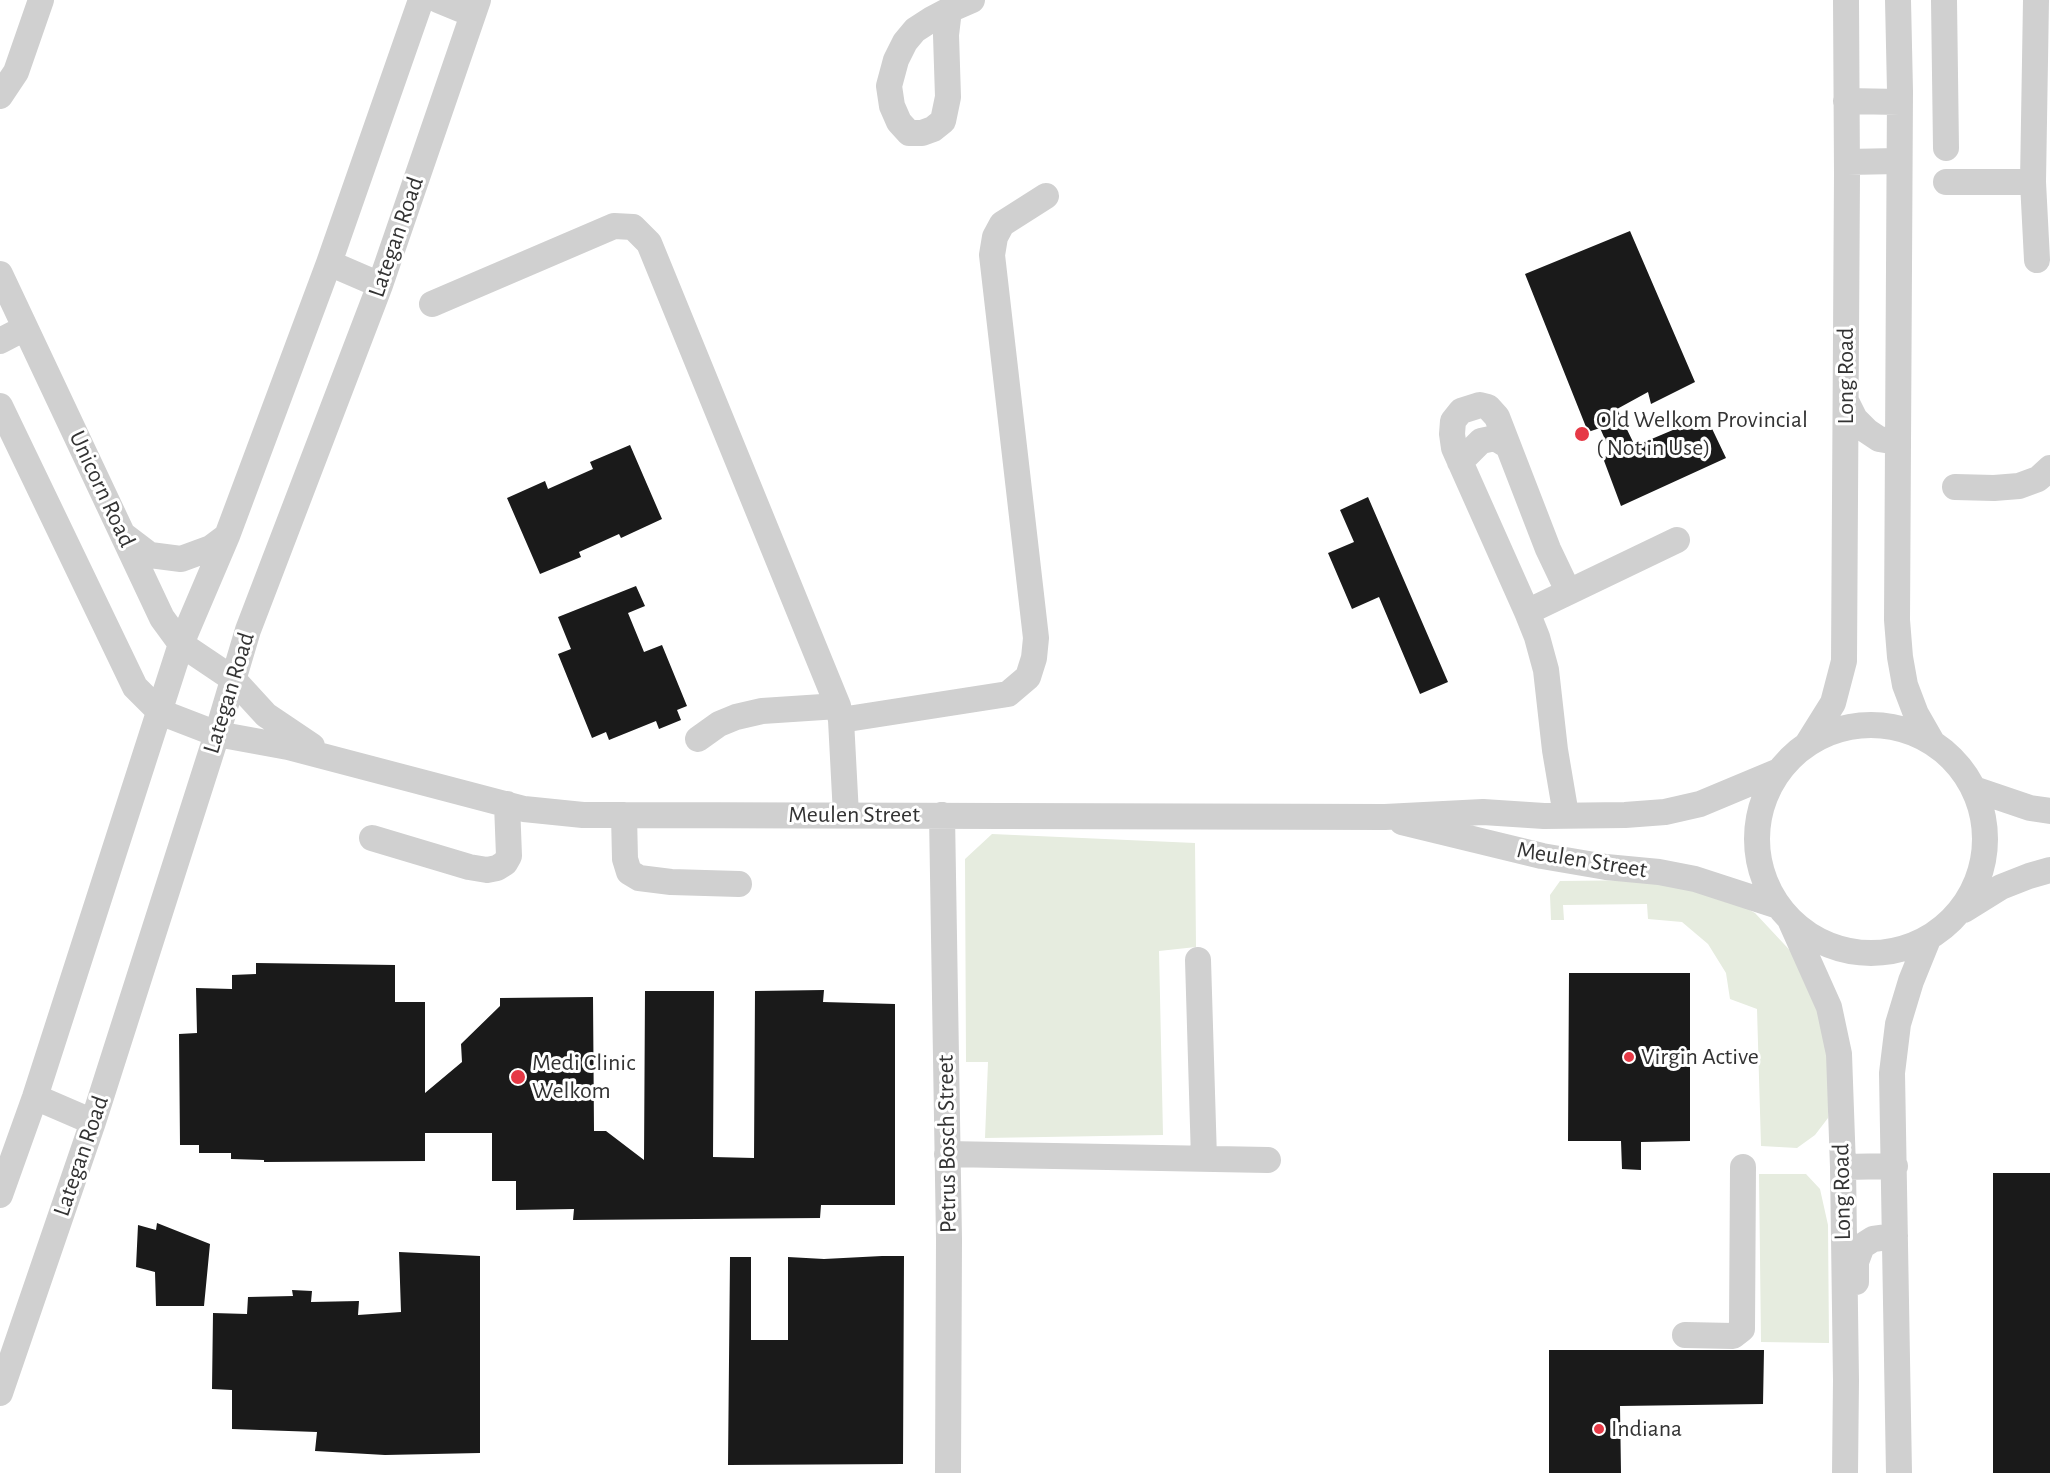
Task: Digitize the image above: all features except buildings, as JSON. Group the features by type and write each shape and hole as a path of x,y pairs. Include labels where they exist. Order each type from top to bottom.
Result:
{"street":[{"path":"0,96 16,72 41,0"},
{"path":"0,1195 181,644 227,536 329,264 422,0"},
{"path":"438,0 475,7"},
{"path":"949,10 972,0"},
{"name":"Long Road","path":"1808,743 1833,703 1844,661 1846,0"},
{"path":"1898,0 1900,102 1897,620 1905,685 1916,714 1932,742"},
{"path":"1944,0 1946,148"},
{"path":"2036,0 2033,182 2037,260"},
{"name":"Lategan Road","path":"0,1393 93,1122 248,630 380,285 475,7"},
{"path":"1846,101 1900,102"},
{"path":"1847,162 1898,161"},
{"path":"1946,183 2033,182"},
{"path":"698,738 719,724 762,711 840,713 1008,694 1028,677 1034,658 1036,638 992,255 995,237 1002,224 1046,196"},
{"path":"432,304 614,226 633,227 649,243 840,713 846,815"},
{"path":"329,264 380,285"},
{"name":"Unicorn Road","path":"0,274 162,618 181,644 233,679"},
{"path":"0,341 25,328"},
{"path":"1846,401 1855,419 1867,431 1879,439 1897,442"},
{"path":"0,406 135,687 160,712 217,734"},
{"path":"1542,856 1555,815 1556,750 1546,670 1527,612 1454,448 1453,420 1461,411 1470,407 1488,407 1497,417 1548,549 1568,591"},
{"path":"1460,462 1481,441 1495,438 1508,446"},
{"path":"1955,487 2019,486 2038,479 2050,468"},
{"path":"124,536 150,555 181,559 211,548 227,536"},
{"path":"1527,612 1677,540"},
{"name":"Meulen Street","path":"233,679 266,714 294,735 330,757"},
{"path":"1779,771 1808,743 1837,729 1877,724 1895,727 1915,733 1932,742 1948,754 1963,770 1982,808 1986,831 1981,873 1975,889 1960,912 1948,925 1928,939 1908,948 1888,953 1847,952 1822,943 1784,913"},
{"name":"Meulen Street","path":"217,734 330,757 539,811 624,816 1385,817 1483,812 1625,815 1665,812 1700,804 1779,771"},
{"name":"Long Road","path":"1779,771 1767,792 1759,816 1757,838 1761,870 1829,1007 1839,1054 1843,1167 1845,1473"},
{"path":"1974,789 2030,808 2050,811"},
{"path":"372,838 469,867 487,870 497,868 505,863 509,856 507,804"},
{"name":"Petrus Bosch Street","path":"942,815 947,1154 948,1473"},
{"path":"624,816 625,859 629,872 639,878 670,882 739,884"},
{"name":"Meulen Street","path":"1385,817 1542,856 1695,879 1784,913"},
{"path":"1960,912 2001,887 2050,870"},
{"path":"1899,1473 1892,1072 1898,1024 1911,981 1928,939"},
{"path":"1198,960 1204,1158"},
{"path":"34,1097 93,1122"},
{"path":"947,1154 1268,1160"},
{"path":"1843,1167 1895,1166"},
{"path":"1685,1335 1733,1336 1742,1329 1743,1167"},
{"path":"1846,1380 1853,1350 1858,1253 1867,1241 1895,1236"},
{"path":"1887,1473 1890,1429 1899,1405"}],"shaded area":[{"path":"992,834 1195,843 1196,947 1159,951 1163,1135 985,1138 988,1062 966,1062 965,859"},
{"path":"1646,880 1712,890 1755,913 1798,959 1821,1009 1829,1047 1828,1118 1815,1135 1797,1148 1761,1146 1757,1009 1730,999 1726,973 1708,944 1682,922 1648,919 1647,904 1563,905 1564,920 1551,920 1550,895 1560,881"},
{"path":"1759,1174 1806,1174 1820,1189 1828,1225 1829,1343 1761,1342"}],"place":[{"name":"Old Welkom Provincial ( Not in Use)","path":"1582,434"},
{"name":"Virgin Active","path":"1629,1057"},
{"name":"Medi Clinic Welkom","path":"518,1077"},
{"name":"Indiana","path":"1599,1429"}]}
